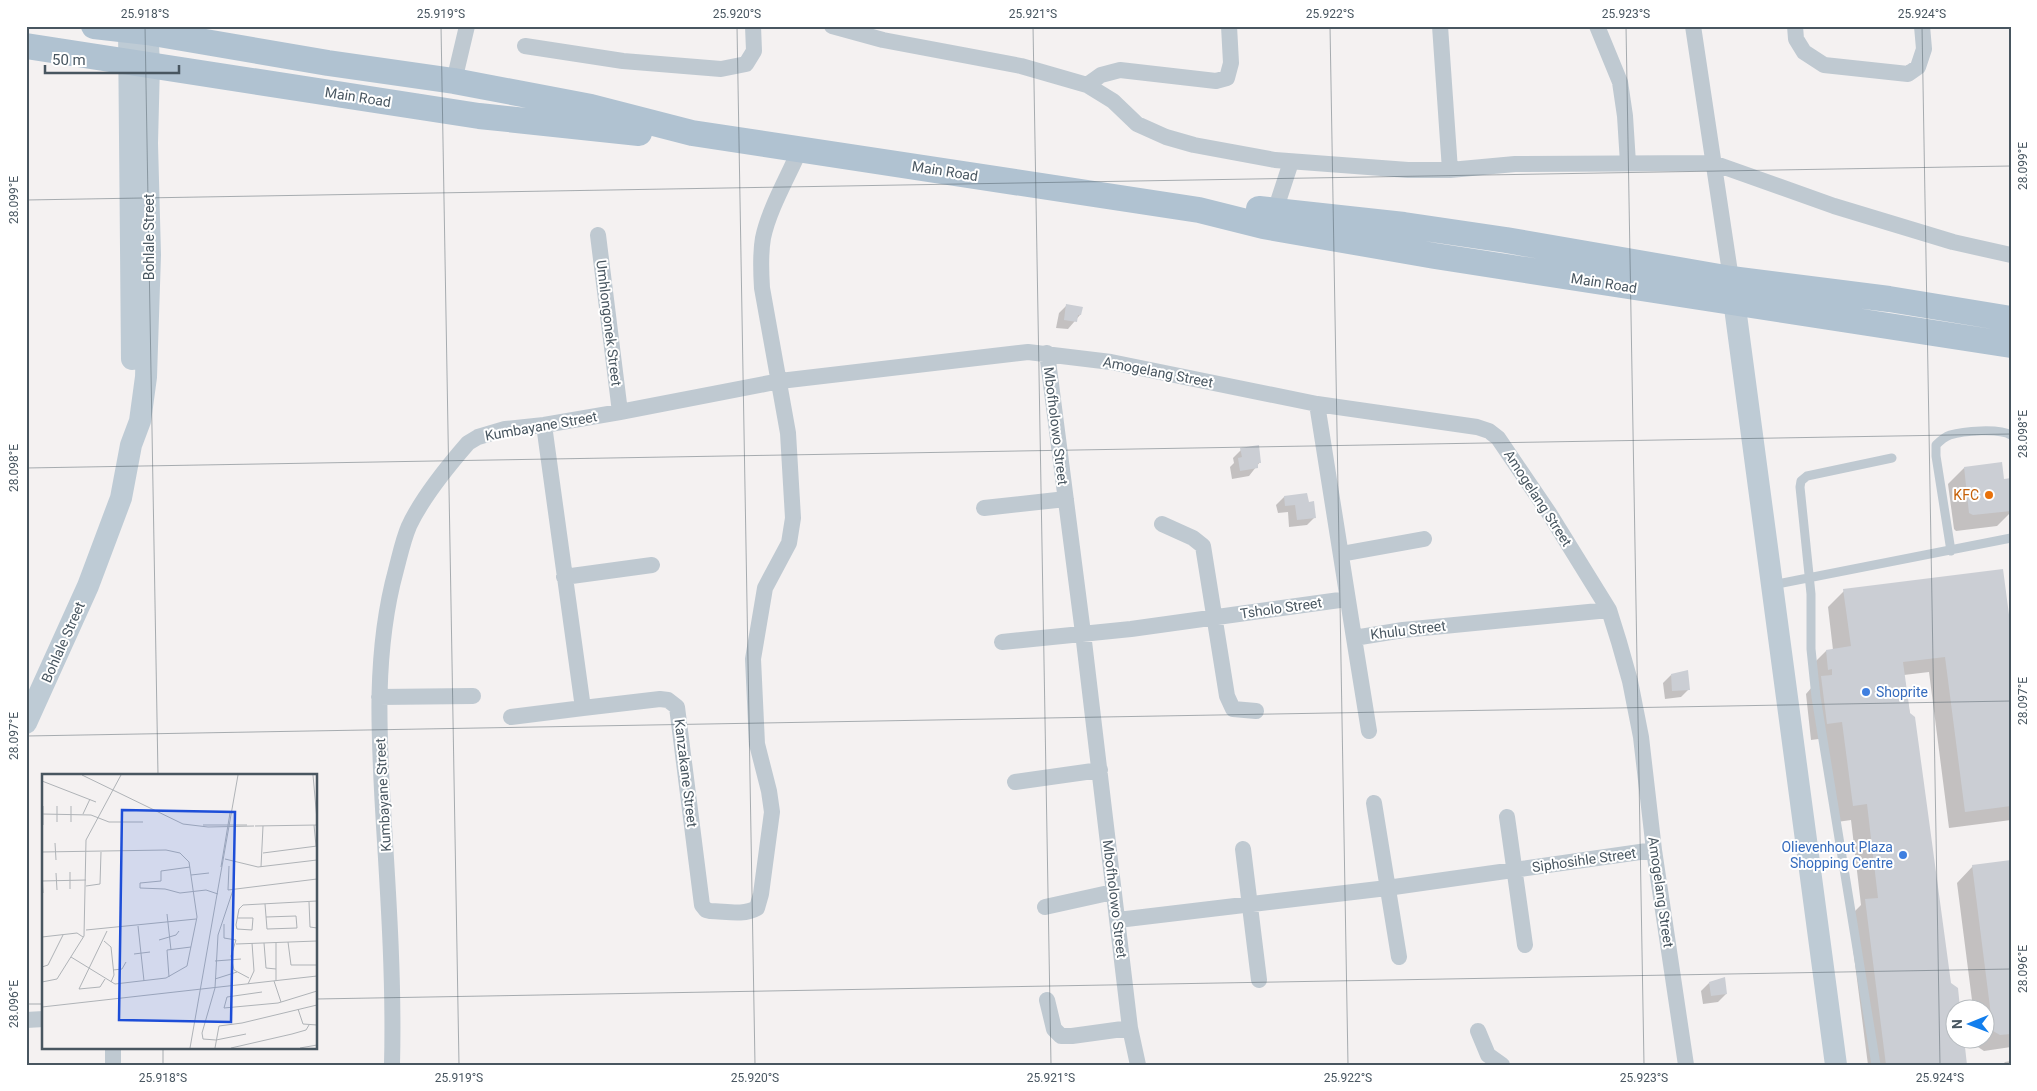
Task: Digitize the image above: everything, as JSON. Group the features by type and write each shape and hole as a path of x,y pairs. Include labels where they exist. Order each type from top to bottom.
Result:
{"main road":[{"name":"Main Road","path":"94,26 138,29 328,63 454,81 591,107 692,133 1199,210 1235,220 1291,231 1733,291 1889,300 2011,319"},
{"name":"Main Road","path":"26,46 479,116 640,133 692,133"},
{"name":"Main Road","path":"1199,210 1220,206 1237,206 1404,225 1506,240 1733,291 2011,345"}],"street":[{"path":"454,81 467,26"},
{"path":"525,46 623,61 721,69 746,64 754,51 753,26"},
{"path":"832,26 883,40 1021,66 1087,85 1113,101 1137,124 1166,138 1194,145 1291,162 1364,168 1450,170 1515,164 1713,163 1834,206 1954,242 2011,255"},
{"path":"1087,85 1101,74 1120,70 1216,81 1227,78 1231,64 1229,26"},
{"path":"1440,26 1450,170"},
{"path":"1597,26 1620,82 1625,116 1628,163"},
{"path":"1693,26 1733,291 1836,1065"},
{"path":"1795,26 1796,39 1804,52 1824,65 1908,74 1918,67 1924,49 1922,26"},
{"name":"Bohlale Street","path":"26,723 88,586 120,498 131,445 140,421 146,377 150,254 148,143 139,63 138,29"},
{"path":"780,381 762,288 763,238 800,149"},
{"path":"1275,210 1291,162"},
{"name":"Umhlongonek Street","path":"598,235 620,412"},
{"name":"Amogelang Street","path":"985,357 1028,352 1111,362 1317,404 1477,427 1489,431 1498,438 1549,513 1609,610 1630,680 1641,737 1654,850 1686,1065"},
{"name":"Mbofholowo Street","path":"1047,353 1100,770 1130,1028 1138,1065"},
{"name":"Kumbayane Street","path":"392,1065 393,991 379,697 384,627 392,585 409,527 417,512 468,443 478,436 491,432 620,412 780,381 985,357"},
{"name":"Kanzakane Street","path":"511,717 660,699 668,700 676,707 702,905 706,910 710,911 748,911 757,908 761,894 772,812 769,791 757,744 753,659 765,588 789,543 793,518 788,433 780,381"},
{"name":"Khulu Street","path":"1317,404 1354,638 1403,630 1609,610"},
{"path":"544,425 583,708"},
{"name":"Mbofholowo Street","path":"984,508 1066,499"},
{"path":"1162,524 1193,538 1203,546 1230,706 1236,711 1256,711"},
{"path":"1341,554 1424,539"},
{"path":"564,577 652,565"},
{"name":"Tsholo Street","path":"1083,633 1215,618 1347,599"},
{"path":"1002,642 1083,633"},
{"path":"1354,638 1369,731"},
{"path":"379,697 473,696"},
{"path":"1015,782 1100,770"},
{"path":"1374,802 1398,957"},
{"name":"Siphosihle Street","path":"1507,817 1525,945"},
{"path":"1243,849 1259,980"},
{"name":"Siphosihle Street","path":"1118,920 1387,888 1654,850"},
{"path":"1046,907 1113,892"},
{"path":"1047,1000 1054,1029 1061,1036 1130,1028"},
{"path":"26,1020 42,1020"},
{"path":"1478,1031 1488,1055 1502,1065"},
{"path":"112,1048 113,1065"}],"lane":[{"path":"1952,551 1936,456 1936,445 1944,438 1960,434 2001,431 2011,435"},
{"path":"1876,1065 1816,697 1811,649 1812,616 1800,487 1801,481 1807,476 1892,458"},
{"path":"1772,585 2011,538"}],"building":[{"path":"1066,304 1083,307 1081,315 1078,315 1077,322 1064,320"},
{"path":"1259,445 1261,463 1258,463 1258,468 1240,471 1238,458 1242,457 1240,448"},
{"name":"KFC","path":"2002,462 2004,479 2011,478 2011,511 1973,515 1969,513 1964,467"},
{"path":"1307,493 1309,502 1314,501 1316,518 1297,520 1295,505 1285,506 1284,496"},
{"name":"Olievenhout Plaza Shopping Centre","path":"2003,569 2011,630 2011,806 1965,812 1945,657 1903,662 1910,713 1915,717 1951,983 1958,988 1959,998 1944,998 1944,1048 1965,1048 1967,1065 1886,1065 1865,899 1878,898 1867,804 1853,806 1842,722 1827,724 1821,676 1832,675 1832,669 1828,670 1826,650 1851,646 1843,589"},
{"path":"1688,670 1690,690 1672,691 1671,674"},
{"path":"2011,860 2011,1034 2000,1035 1994,1032 1994,998 1989,998 1972,865"},
{"path":"1725,977 1727,994 1711,996 1709,982"}],"place":[{"name":"KFC","path":"1989,495"},
{"name":"Shoprite","path":"1866,692"},
{"name":"Olievenhout Plaza Shopping Centre","path":"1903,855"}]}
